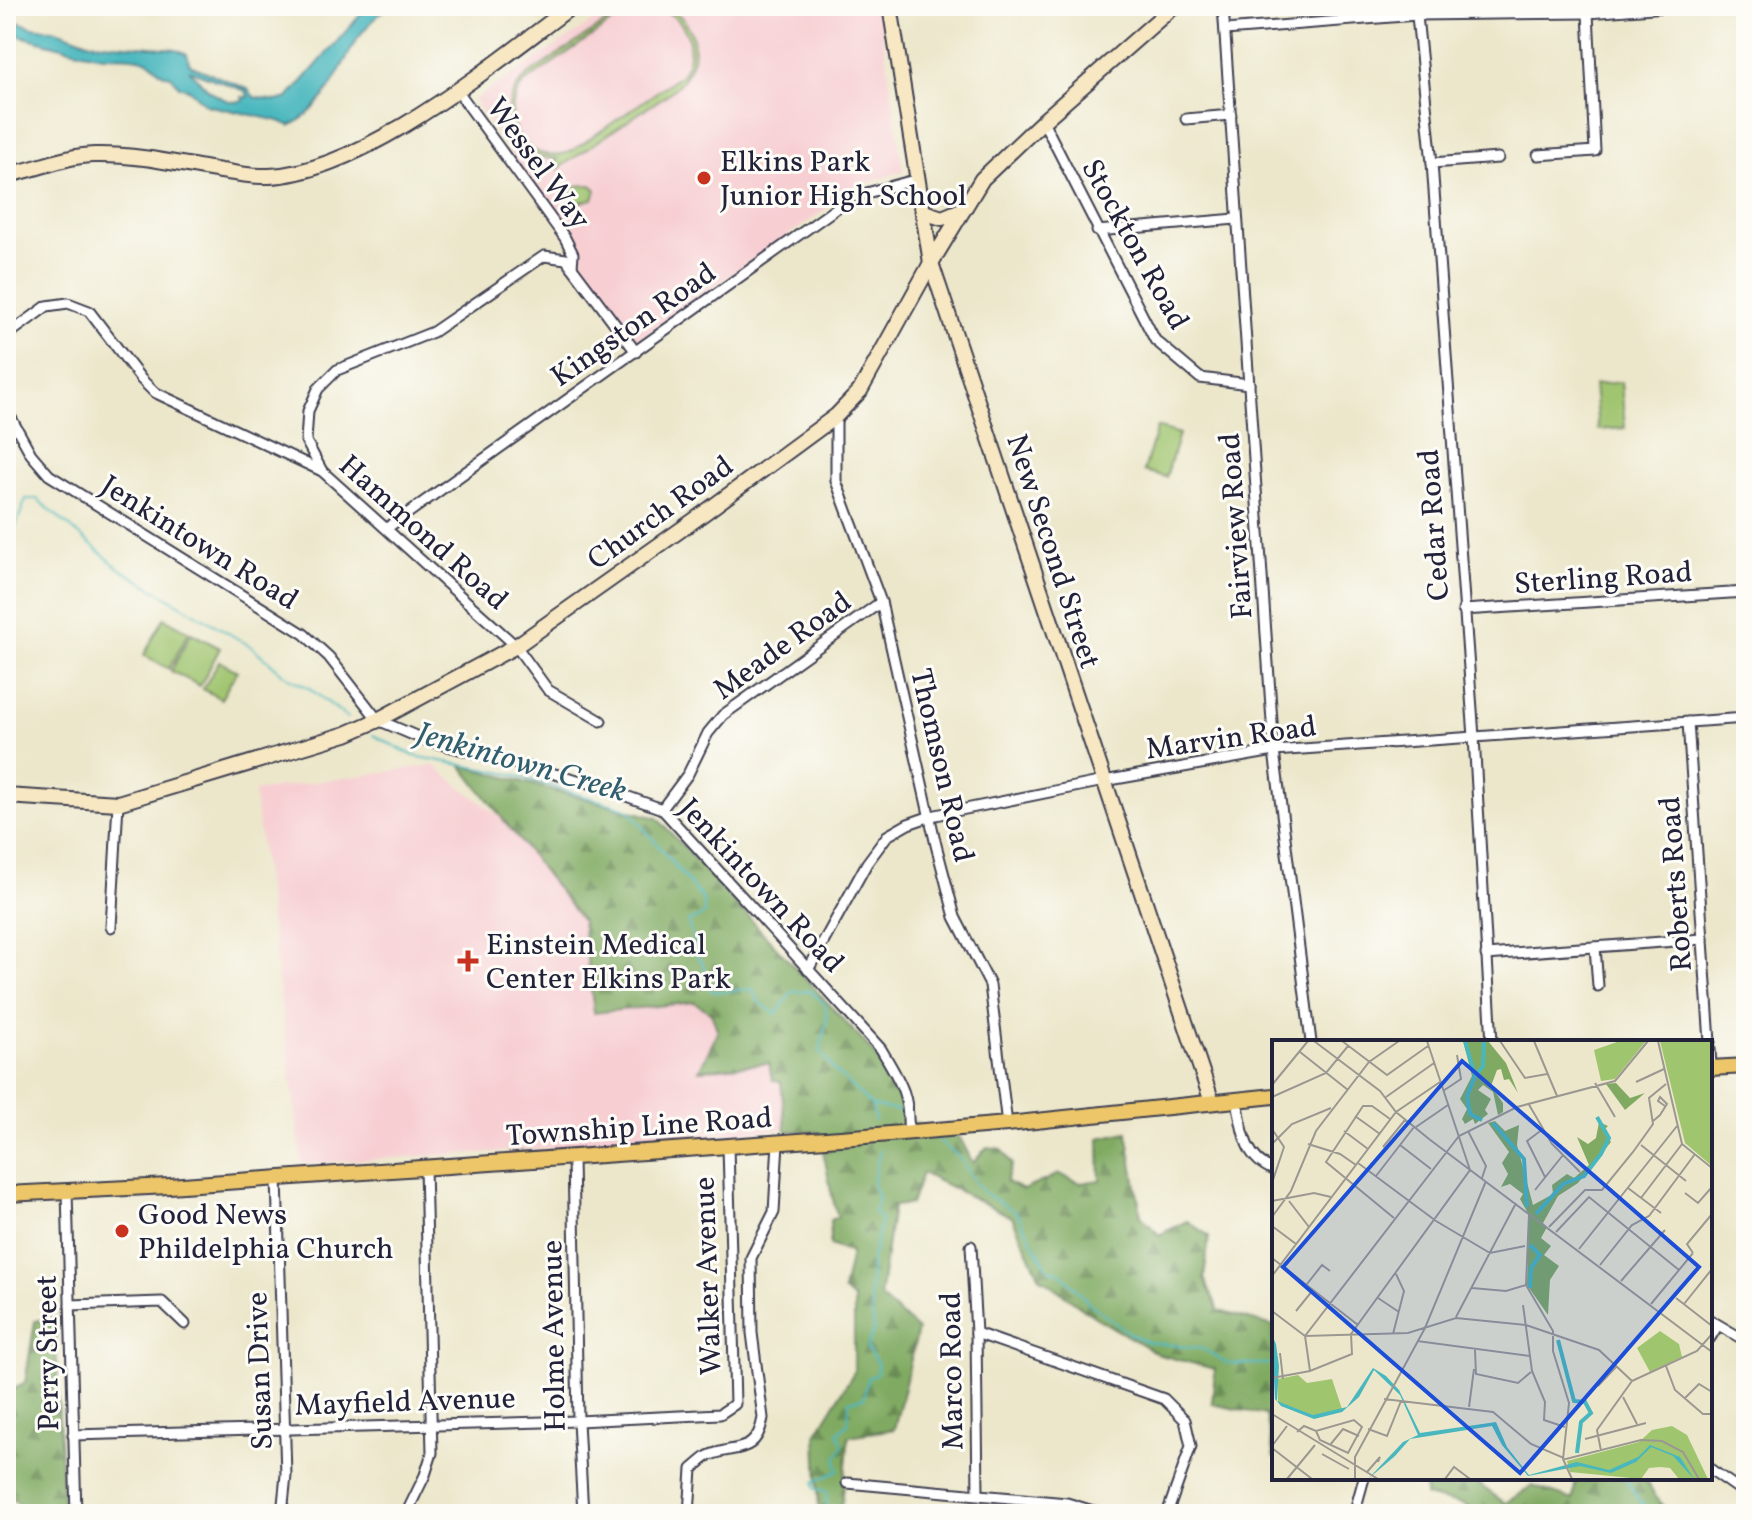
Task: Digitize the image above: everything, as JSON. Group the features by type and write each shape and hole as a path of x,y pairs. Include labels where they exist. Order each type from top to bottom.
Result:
{"main road":[{"path":"1712,1068 1746,1066"},
{"name":"Township Line Road","path":"6,1194 573,1158 1007,1124 1272,1096"}],"street":[{"path":"6,175 22,173 58,160 95,155 143,158 268,176 299,172 336,161 457,90 572,6"},
{"name":"New Second Street","path":"890,6 931,263 1212,1102"},
{"name":"Church Road","path":"6,796 118,803 346,734 516,646 836,416 860,391 982,179 1174,6"},
{"name":"Fairview Road","path":"1223,6 1274,751 1311,1040"},
{"path":"1225,30 1417,10 1538,9 1588,13 1679,6"},
{"name":"Cedar Road","path":"1417,10 1432,163 1474,737 1492,1040"},
{"path":"1538,155 1595,151 1588,13"},
{"name":"Wessel Way","path":"457,90 565,238 573,254 572,267 636,352"},
{"path":"1186,119 1231,115"},
{"name":"Stockton Road","path":"1043,121 1155,340 1200,378 1249,384"},
{"path":"1432,163 1498,158"},
{"name":"Kingston Road","path":"387,528 852,197 918,179"},
{"path":"924,212 942,218 964,209"},
{"path":"1097,231 1236,219"},
{"path":"322,471 306,441 308,411 318,389 337,370 433,332 544,256 566,259 572,267"},
{"name":"Hammond Road","path":"6,336 47,306 68,303 89,311 154,392 322,471 516,646 548,690 601,721"},
{"name":"Jenkintown Road","path":"6,409 31,454 49,475 304,634 329,657 378,720 425,740 593,784 662,809 881,1049 905,1088 909,1109 908,1131"},
{"name":"Thomson Road","path":"836,416 836,481 881,602 955,917 990,985 1007,1124"},
{"name":"Sterling Road","path":"1463,610 1746,592"},
{"name":"Meade Road","path":"662,809 688,774 708,733 723,715 881,602"},
{"name":"Marvin Road","path":"808,970 867,863 887,836 931,816 1274,751 1746,718"},
{"name":"Roberts Road","path":"1688,722 1710,1040"},
{"path":"111,927 118,803"},
{"path":"1486,955 1703,939"},
{"path":"1595,947 1598,986"},
{"path":"1237,1099 1247,1146 1260,1163 1272,1169"},
{"path":"689,1514 692,1469 708,1456 746,1448 761,1431 763,1418 752,1333 751,1258 774,1212 778,1142"},
{"name":"Walker Avenue","path":"728,1146 735,1404"},
{"name":"Holme Avenue","path":"573,1158 583,1514"},
{"path":"406,1514 432,1453 425,1167"},
{"name":"Susan Drive","path":"277,1178 286,1475 282,1514"},
{"name":"Perry Street","path":"67,1191 76,1514"},
{"name":"Marco Road","path":"971,1246 976,1333 978,1494"},
{"path":"70,1305 162,1302 185,1324"},
{"path":"1714,1322 1746,1341"},
{"path":"976,1333 1164,1399 1185,1420 1191,1446 1167,1514"},
{"name":"Mayfield Avenue","path":"73,1435 578,1421 720,1414 735,1404"},
{"path":"1712,1470 1746,1494"},
{"path":"1354,1514 1363,1480"},
{"path":"847,1483 1067,1503 1103,1514"}],"shaded area":[{"name":"Elkins Park Junior High School","path":"617,6 879,6 903,171 859,186 637,341 474,100"},
{"name":"Einstein Medical Center Elkins Park","path":"433,765 528,839 784,1069 810,1127 614,1144 302,1164 254,791"}],"green space":[{"path":"630,6 656,6 671,10 684,20 693,41 694,54 690,67 674,89 558,169 554,163 558,159 541,157 528,151 511,129 510,101 528,75","holes":["646,7 659,9 678,21 689,41 687,64 681,75 572,151 556,155 541,153 520,138 512,112 515,97 524,83 625,13"]},
{"path":"592,185 596,190 593,199 573,204 566,192 574,186"},
{"path":"1621,382 1625,428 1598,430 1594,385"},
{"path":"1157,427 1179,434 1166,477 1144,471"},
{"path":"164,618 189,632 169,669 144,655"},
{"path":"191,633 220,648 200,686 171,671"},
{"path":"219,661 237,671 221,699 203,689"},
{"path":"461,765 657,818 873,1052 898,1085 904,1119 960,1138 973,1163 987,1147 1002,1149 1012,1164 1006,1182 1023,1190 1059,1174 1081,1183 1100,1180 1099,1138 1127,1132 1141,1216 1159,1235 1187,1221 1209,1236 1204,1278 1219,1311 1272,1325 1272,1447 1266,1415 1212,1404 1215,1369 1160,1355 1095,1317 1040,1277 1012,1217 922,1173 911,1204 893,1206 880,1297 918,1330 894,1429 849,1436 841,1514 819,1514 816,1434 854,1372 854,1300 843,1291 851,1253 830,1245 830,1220 838,1217 817,1132 786,1131 781,1082 772,1080 769,1063 699,1070 718,1032 711,1013 694,1002 594,1013 582,921"},
{"path":"55,1317 63,1512 19,1504 6,1491 6,1393 25,1383 35,1321"},
{"path":"1473,1480 1505,1503 1533,1486 1573,1500 1576,1480 1646,1480 1654,1495 1671,1514 1481,1514 1464,1505 1425,1496 1426,1481"}],"water":[{"path":"368,6 389,6 361,34 322,99 290,126 206,105 146,60 97,55 6,32 6,18 89,42 176,49 187,54 192,66 248,89 254,97 276,101 288,98","holes":["189,70 246,91 248,97 242,97 244,101 228,101 207,88"]}],"waterway":[{"name":"Jenkintown Creek","path":"6,530 15,528 26,499 37,499 120,569 252,647 287,677 309,688 348,718"},
{"name":"Jenkintown Creek","path":"373,735 414,756 510,774 628,809 704,901 704,914 688,922 694,952 703,964 711,990 752,989 759,1002 776,1014 792,992 810,991 825,1004 827,1020 820,1051 833,1069 872,1106 900,1111"},
{"path":"872,1107 875,1121"},
{"name":"Jenkintown Creek","path":"938,1140 960,1158 982,1192 1016,1212 1048,1269 1061,1273 1089,1303 1130,1334 1147,1342 1203,1349 1226,1363 1272,1364"},
{"path":"826,1514 827,1491 815,1489 814,1482 838,1471 836,1459 843,1446 838,1433 848,1423 849,1401 864,1398 868,1377 876,1375 878,1364 867,1348 874,1329 870,1297 871,1264 881,1219 874,1212 878,1199 873,1184 880,1150"},
{"name":"Jenkintown Creek","path":"1626,1480 1638,1499 1653,1514"},
{"path":"1641,1514 1642,1506"}],"place":[{"name":"Elkins Park Junior High School","path":"704,178"},
{"name":"Einstein Medical Center Elkins Park","path":"468,961"},
{"name":"Good News Phildelphia Church","path":"122,1231"}]}
